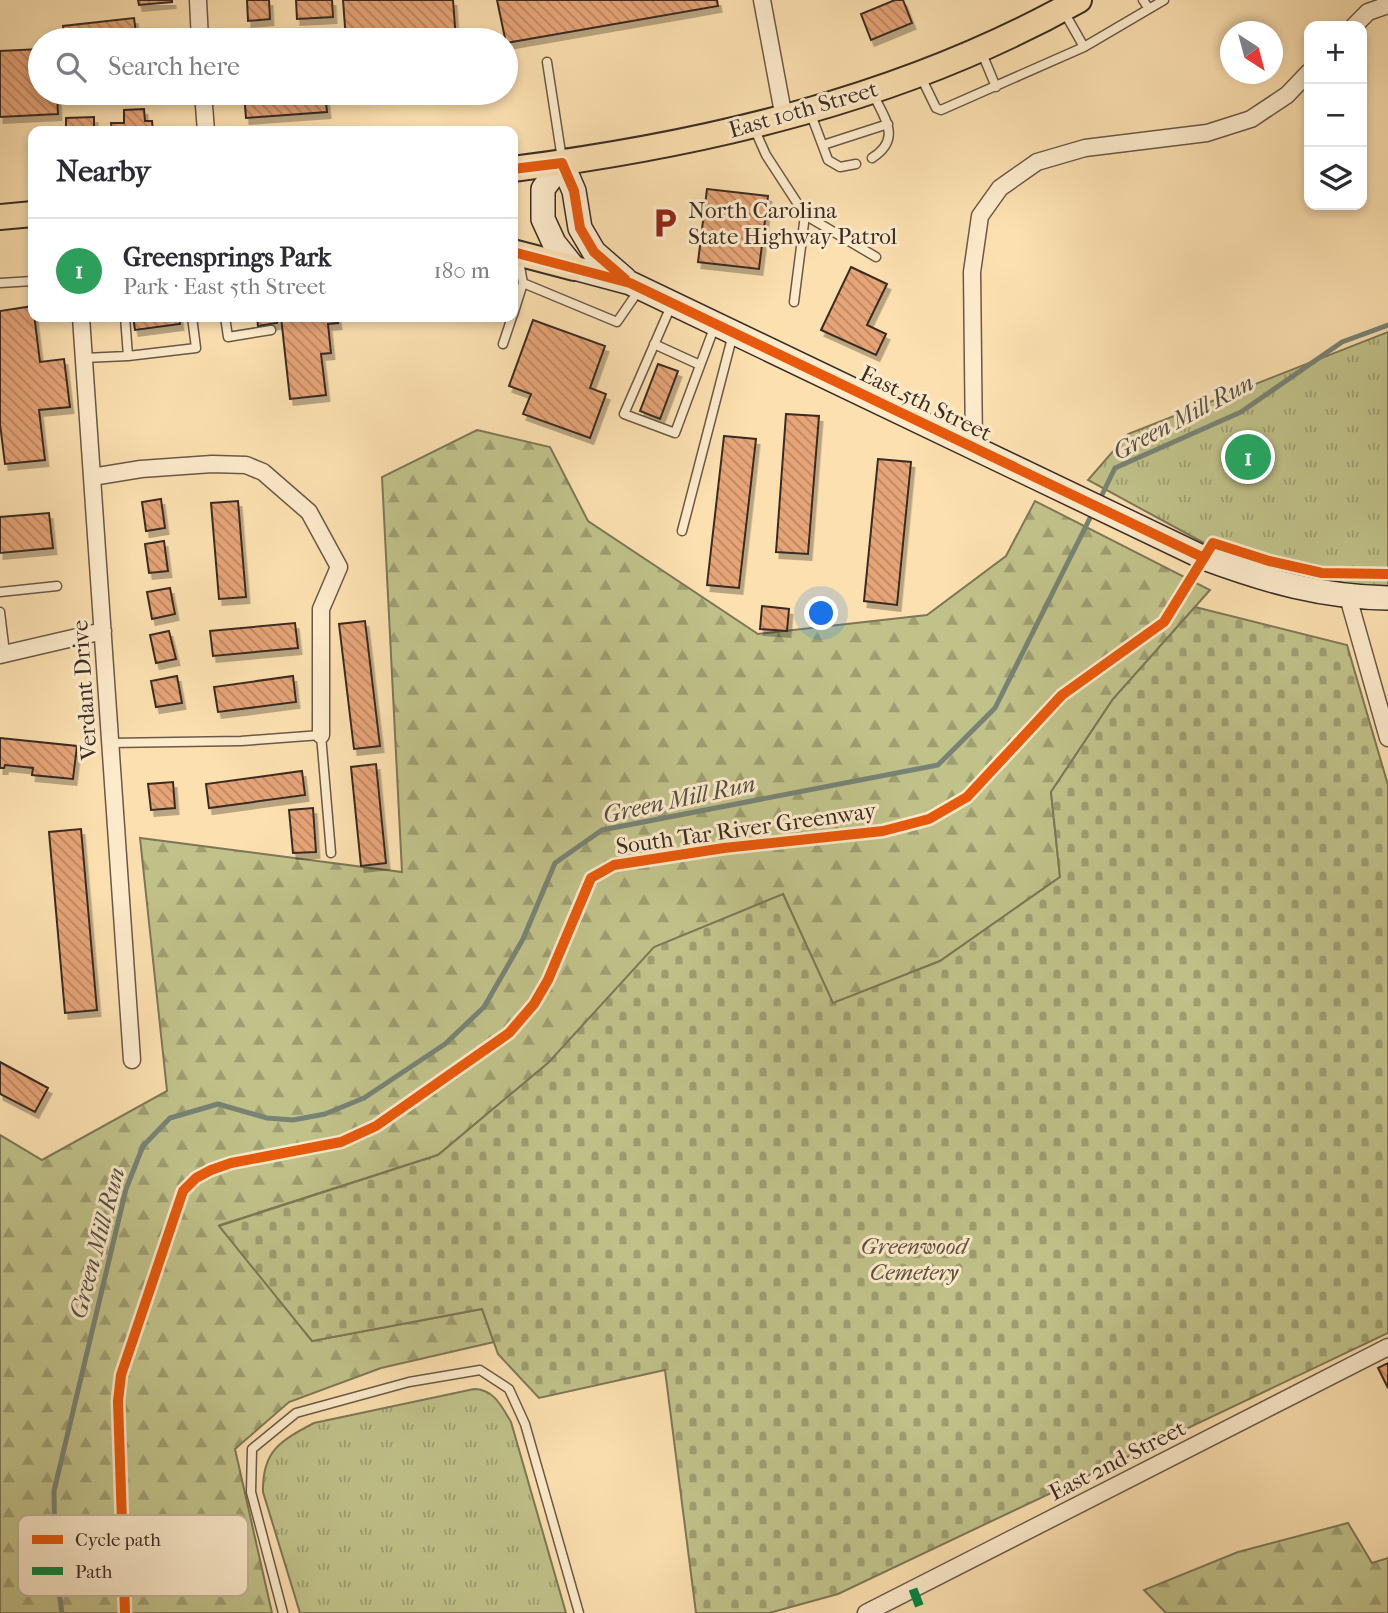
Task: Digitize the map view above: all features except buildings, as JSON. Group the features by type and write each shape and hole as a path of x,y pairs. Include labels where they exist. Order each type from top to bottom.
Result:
{"main road":[{"name":"East 10th Street","path":"518,168 667,145 784,118 919,74 980,49 1071,5"},
{"path":"562,163 543,189 543,219 554,243 574,268"},
{"name":"East 5th Street","path":"562,163 574,191 580,228 593,252 635,286"},
{"path":"0,217 28,214"},
{"path":"518,253 574,268"},
{"name":"East 5th Street","path":"574,268 635,286 1081,501 1232,569 1288,586 1348,597 1388,598"}],"street":[{"path":"198,0 199,28"},
{"path":"762,0 784,118"},
{"path":"1363,6 1388,5"},
{"path":"974,449 972,272 980,216 1000,188 1037,162 1085,148 1207,133 1251,119 1287,95 1304,77"},
{"path":"204,105 205,126"},
{"name":"Verdant Drive","path":"82,322 132,1060"},
{"path":"92,477 176,466 246,465 263,472 309,512 339,566 321,609 321,735"},
{"path":"1348,597 1388,738"},
{"path":"2,654 103,631"},
{"name":"East 2nd Street","path":"866,1613 1388,1347"}],"lane":[{"path":"1143,0 1149,9"},
{"path":"919,74 936,107 941,110 1084,47 1164,0"},
{"path":"1071,5 1084,47"},
{"path":"980,49 996,87"},
{"path":"547,62 562,163"},
{"path":"872,91 888,124 889,142 872,158"},
{"path":"809,110 832,164 840,167 856,164"},
{"path":"823,145 888,124"},
{"path":"753,126 766,155 805,215 876,257"},
{"path":"794,302 805,215"},
{"path":"518,264 523,284 518,300"},
{"path":"0,283 28,281"},
{"path":"523,284 617,322 635,286"},
{"path":"672,304 624,414 675,433 700,365 724,329"},
{"path":"125,322 128,356"},
{"path":"84,358 196,348 193,322"},
{"path":"226,322 228,337 271,330"},
{"path":"503,344 511,322"},
{"path":"682,531 724,329"},
{"path":"654,344 700,365"},
{"path":"0,592 57,586"},
{"path":"0,612 2,654"},
{"path":"110,743 241,741 321,735 331,853"},
{"path":"283,1613 251,1492 252,1449 296,1413 409,1382 481,1370 509,1389 525,1424 579,1613"}],"green space":[{"path":"1388,332 1388,586 1346,585 1261,567 1217,550 1088,480 1128,434"},
{"path":"477,430 550,447 588,521 758,634 927,615 1006,556 1035,501 1210,590 1113,699 1051,792 1060,877 940,961 833,1004 783,894 548,1063 438,1155 220,1225 312,1341 482,1309 494,1342 381,1368 289,1402 235,1449 272,1613 0,1613 0,1135 42,1160 167,1091 140,838 402,872 382,477"},
{"name":"Greenwood Cemetery","path":"1195,607 1347,645 1388,785 1388,1333 838,1594 769,1613 696,1613 665,1370 539,1398 498,1354 482,1309 312,1341 219,1226 438,1155 548,1063 654,947 783,894 833,1003 940,961 1060,877 1051,792 1113,699"},
{"path":"474,1389 492,1395 511,1422 566,1613 300,1613 263,1492 266,1466 275,1449 314,1423"},
{"path":"1348,1523 1372,1563 1388,1558 1388,1613 1166,1613 1144,1590 1238,1552"}],"waterway":[{"name":"Green Mill Run","path":"1099,501 1115,468 1241,412 1342,342 1388,325"},
{"name":"Green Mill Run","path":"54,1515 54,1491 126,1189 143,1146 170,1118 218,1104 267,1118 293,1120 325,1114 364,1098 445,1044 484,1007 523,939 555,863 602,830 938,765 995,708 1094,510"},
{"name":"Green Mill Run","path":"60,1596 62,1613"}],"marked path":[{"path":"913,1589 922,1613"}],"cycle path":[{"path":"518,168 562,163 574,191 580,228 594,252 625,279"},
{"path":"518,253 630,283 1204,558"},
{"name":"South Tar River Greenway","path":"122,1515 118,1401 121,1375 183,1191 196,1178 231,1163 341,1142 376,1126 509,1033 534,1004 548,980 591,878 614,865 724,848 883,831 929,819 967,797 1062,695 1164,622 1213,543 1269,561 1322,573 1388,574"},
{"name":"South Tar River Greenway","path":"124,1596 125,1613"}],"place":[{"name":"North Carolina State Highway Patrol","path":"665,223"},
{"name":"Greensprings Park","path":"1248,457"}]}
